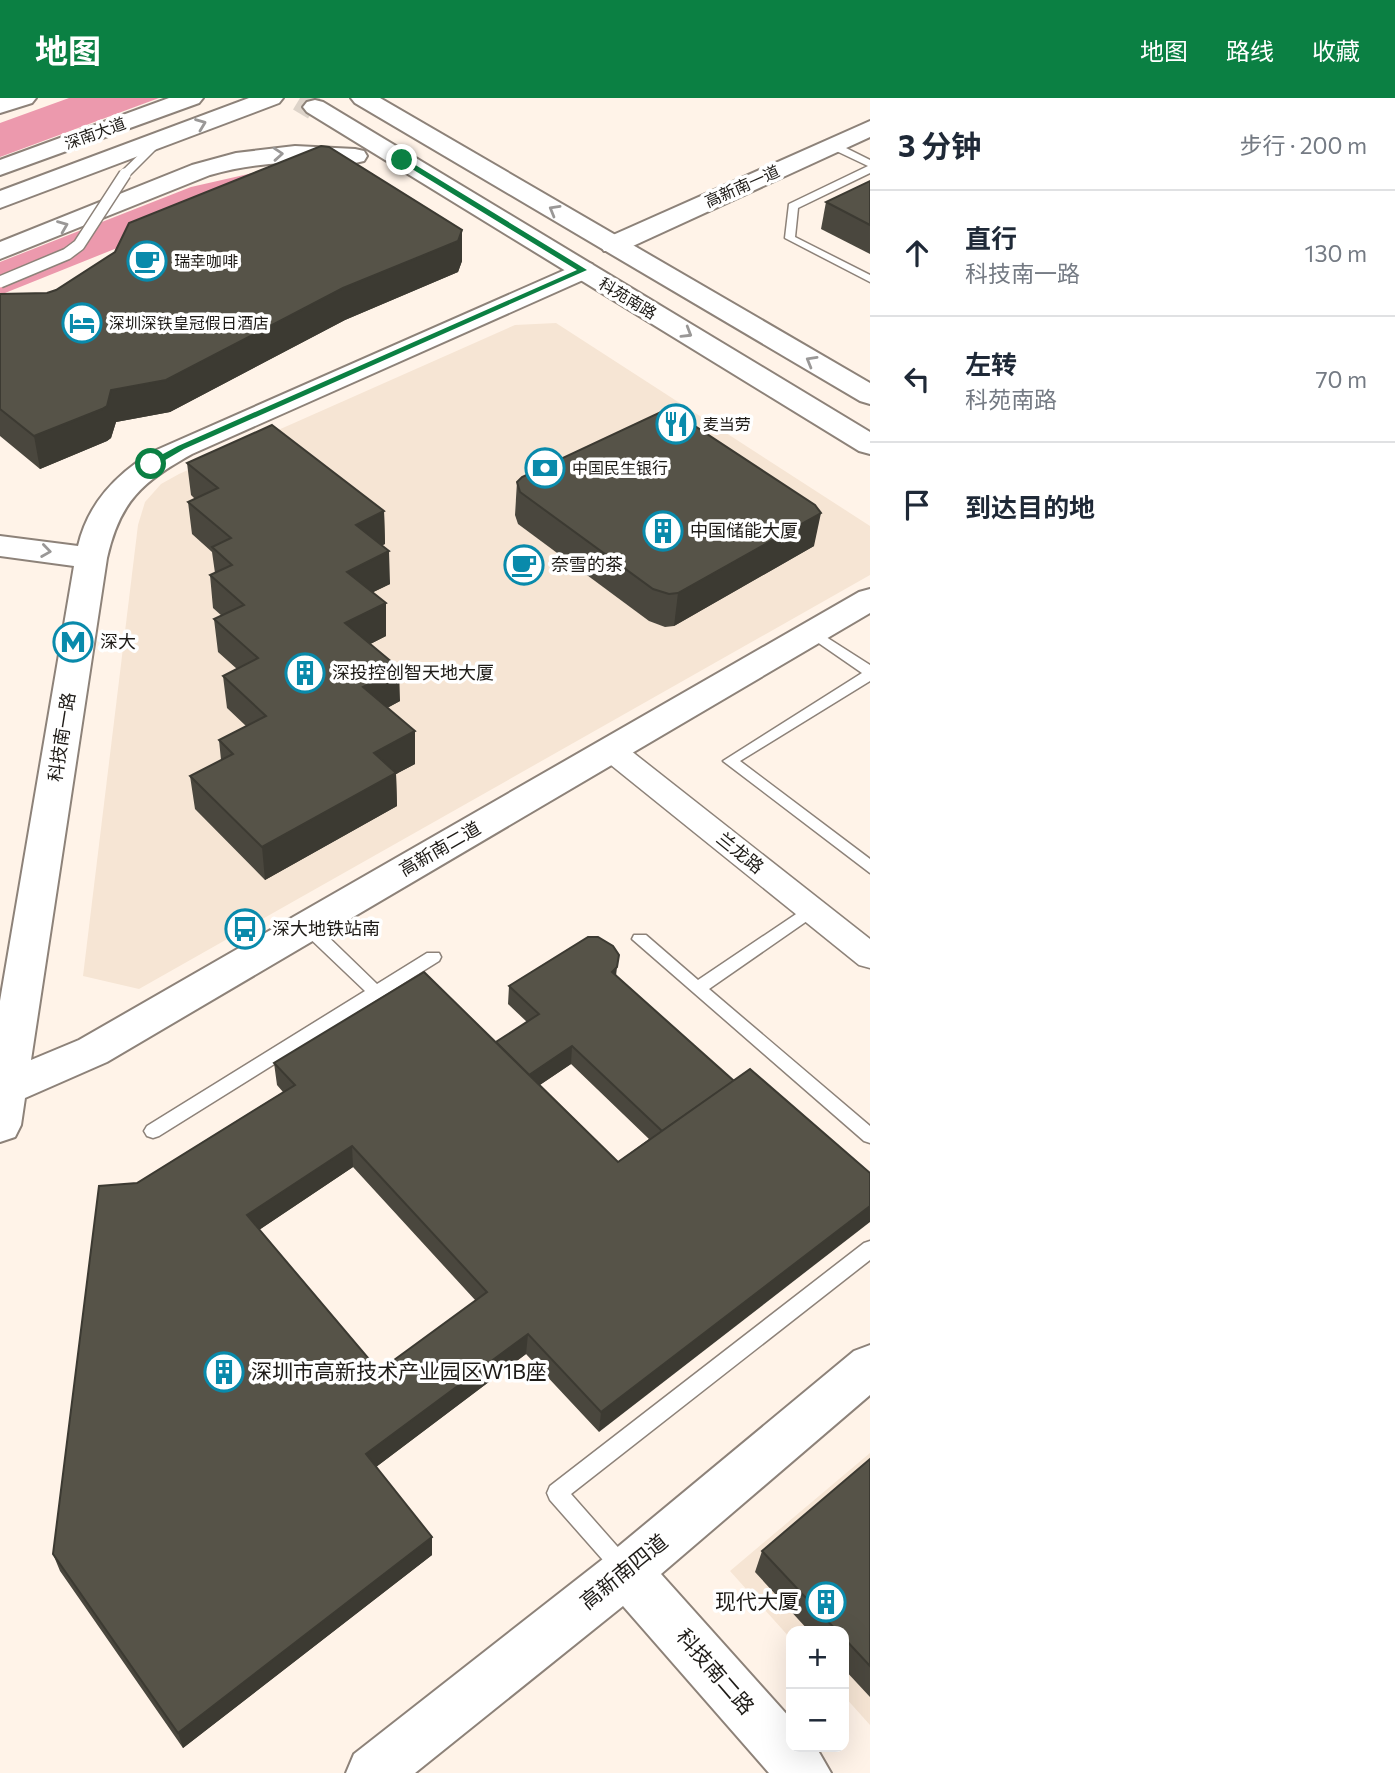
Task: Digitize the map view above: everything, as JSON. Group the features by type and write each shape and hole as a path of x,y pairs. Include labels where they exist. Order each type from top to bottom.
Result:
{"street":[{"path":"0,106 24,98"},
{"name":"深南大道","path":"0,168 191,98"},
{"path":"0,200 271,98"},
{"path":"363,98 870,395"},
{"name":"科苑南路","path":"315,107 870,445"},
{"name":"高新南一道","path":"613,245 870,128"},
{"path":"0,251 201,170 236,160 295,153 402,160"},
{"name":"科技南一路","path":"3,1107 91,558 96,532 106,508 123,485 151,464 181,447 583,270"},
{"path":"0,546 91,558"},
{"name":"高新南二道","path":"3,1107 93,1051 870,599"},
{"name":"兰龙路","path":"611,750 811,910 864,943"},
{"name":"高新南四道","path":"373,1773 626,1572 870,1366"},
{"name":"科技南二路","path":"626,1572 804,1773"}],"lane":[{"path":"0,282 67,254 79,245 125,174 161,139"},
{"path":"832,145 870,167"},
{"path":"870,167 793,206 790,238 870,279"},
{"path":"812,632 870,674 730,761 870,867"},
{"path":"698,988 811,910"},
{"path":"308,926 376,992"},
{"path":"640,939 870,1136"},
{"path":"153,1131 433,957"},
{"path":"626,1572 557,1493 870,1248"}],"shaded area":[{"path":"69,98 159,98 0,157 0,123"},
{"path":"262,171 299,175 0,295 0,262 191,187"},
{"path":"556,323 870,526 870,575 139,989 83,976 138,525 145,502 161,484 179,474 515,325"},
{"name":"现代大厦","path":"870,1453 870,1725 849,1702 849,1626 786,1626 786,1633 730,1571"}],"building":[{"path":"321,146 329,147 462,230 458,241 343,288 166,380 111,390 107,406 102,409 34,436 0,409 0,294 47,293 56,290 115,252 129,223"},
{"path":"870,181 870,225 826,202"},
{"name":"中国储能大厦","path":"663,411 678,415 815,505 821,513 678,593 669,594 653,589 520,492 517,482 522,477"},
{"name":"深投控创智天地大厦","path":"272,425 384,511 356,525 389,551 347,572 386,603 345,623 399,668 363,687 415,731 374,753 396,773 262,847 190,776 233,754 219,740 266,716 223,676 258,658 214,619 244,605 210,575 232,565 212,547 231,538 188,502 218,488 187,463"},
{"path":"588,937 598,937 613,946 619,955 617,967 612,972 734,1081 662,1131 572,1046 529,1075 496,1042 539,1014 509,986"},
{"name":"深圳市高新技术产业园区W1B座","path":"424,972 618,1162 750,1069 870,1173 870,1206 601,1412 528,1334 366,1454 432,1537 178,1733 53,1554 99,1186 137,1183 295,1085 274,1063","holes":["352,1146 487,1292 379,1371 247,1215"]},
{"name":"现代大厦","path":"870,1459 870,1666 849,1643 849,1626 832,1626 762,1551"}],"tunnel":[{"path":"300,98 315,107"}],"place":[{"name":"瑞幸咖啡","path":"147,261"},
{"name":"深圳深铁皇冠假日酒店","path":"82,323"},
{"name":"麦当劳","path":"676,424"},
{"name":"中国民生银行","path":"545,468"},
{"name":"中国储能大厦","path":"663,531"},
{"name":"奈雪的茶","path":"524,565"},
{"name":"深大","path":"73,642"},
{"name":"深投控创智天地大厦","path":"305,673"},
{"name":"深大地铁站南","path":"245,929"},
{"name":"深圳市高新技术产业园区W1B座","path":"224,1372"},
{"name":"现代大厦","path":"826,1602"}],"route":[{"path":"151,464 181,447 583,270 402,160"}]}
